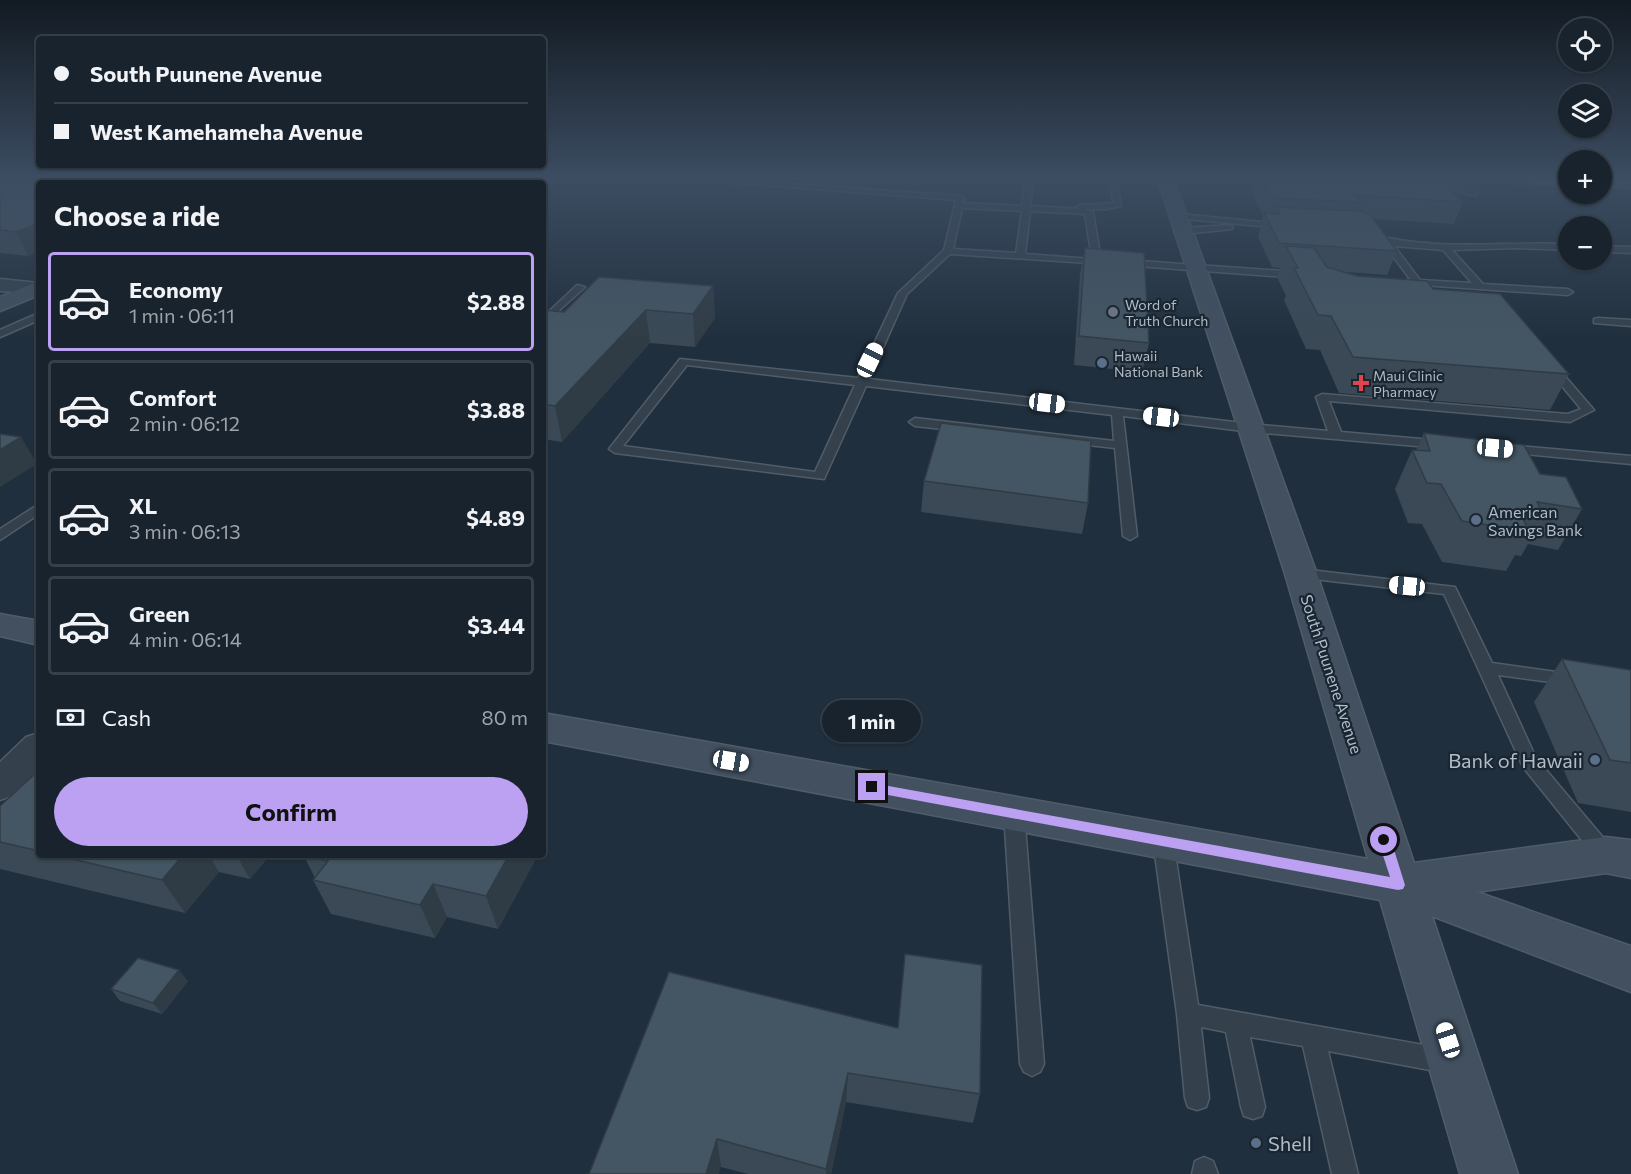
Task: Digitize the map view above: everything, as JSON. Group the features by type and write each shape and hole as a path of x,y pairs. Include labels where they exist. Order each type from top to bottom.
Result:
{"main road":[{"name":"South Puunene Avenue","path":"1185,232 1300,574 1490,1174"},
{"path":"0,305 36,287"},
{"path":"0,625 36,632"},
{"path":"546,728 1398,885 1631,969"},
{"path":"1398,885 1619,857"}],"street":[{"path":"0,285 36,287"},
{"path":"0,785 36,750"}],"lane":[{"path":"952,232 948,251 903,293 861,381 819,476 615,450 684,361 861,381 1116,411 1251,428 1454,445"},
{"path":"1020,256 1023,232"},
{"path":"1092,232 1097,261"},
{"path":"1365,234 1387,243 1445,247 1558,247"},
{"path":"1387,243 1417,282"},
{"path":"1445,247 1481,287"},
{"path":"1612,249 1631,250"},
{"path":"948,251 1107,262"},
{"path":"1117,263 1309,276"},
{"path":"1395,281 1568,292"},
{"path":"546,319 580,287"},
{"path":"0,334 36,317"},
{"path":"1598,321 1631,323"},
{"path":"1336,435 1322,397 1570,418 1588,410 1543,358"},
{"path":"1116,411 1130,536"},
{"path":"915,422 1120,445"},
{"path":"1489,448 1631,460"},
{"path":"0,536 36,510"},
{"path":"1300,574 1450,590 1529,762 1619,857"},
{"path":"1486,668 1589,682"},
{"path":"1014,813 1032,1064"},
{"path":"1163,840 1188,1014 1197,1098"},
{"path":"1188,1014 1455,1063"},
{"path":"1236,1023 1253,1107"},
{"path":"1313,1037 1345,1174"}],"building":[{"path":"1273,232 1383,232 1397,251 1279,243"},
{"path":"1286,246 1314,248 1327,267 1357,276 1427,281 1433,289 1500,294 1569,374 1353,357 1331,316 1318,315 1294,268 1298,268"},
{"path":"1085,248 1144,253 1149,343 1079,336"},
{"path":"599,277 713,286 693,314 646,310 555,406 546,404 546,310 564,312"},
{"path":"941,423 1091,441 1088,503 924,481"},
{"path":"1424,433 1524,445 1540,474 1566,477 1582,509 1537,502 1544,516 1520,512 1529,531 1462,521 1441,484 1427,483 1412,450 1430,451"},
{"path":"0,434 21,437 0,450"},
{"path":"1562,659 1631,670 1631,763 1610,760"},
{"path":"36,773 36,850 0,842 0,806"},
{"path":"68,858 180,858 162,880"},
{"path":"314,858 507,858 486,896 433,884 420,905 313,880 328,861"},
{"path":"905,954 982,965 980,1094 848,1073 826,1169 717,1139 706,1174 589,1174 669,972 898,1028"},
{"path":"138,958 179,970 153,1003 111,989"}],"place":[{"name":"Word of Truth Church","path":"1113,312"},
{"name":"Hawaii National Bank","path":"1102,363"},
{"name":"Maui Clinic Pharmacy","path":"1361,383"},
{"name":"American Savings Bank","path":"1476,520"},
{"name":"Bank of Hawaii","path":"1595,760"},
{"name":"Shell","path":"1256,1143"}],"route":[{"path":"872,787 1221,850 1398,885 1384,840"}]}
